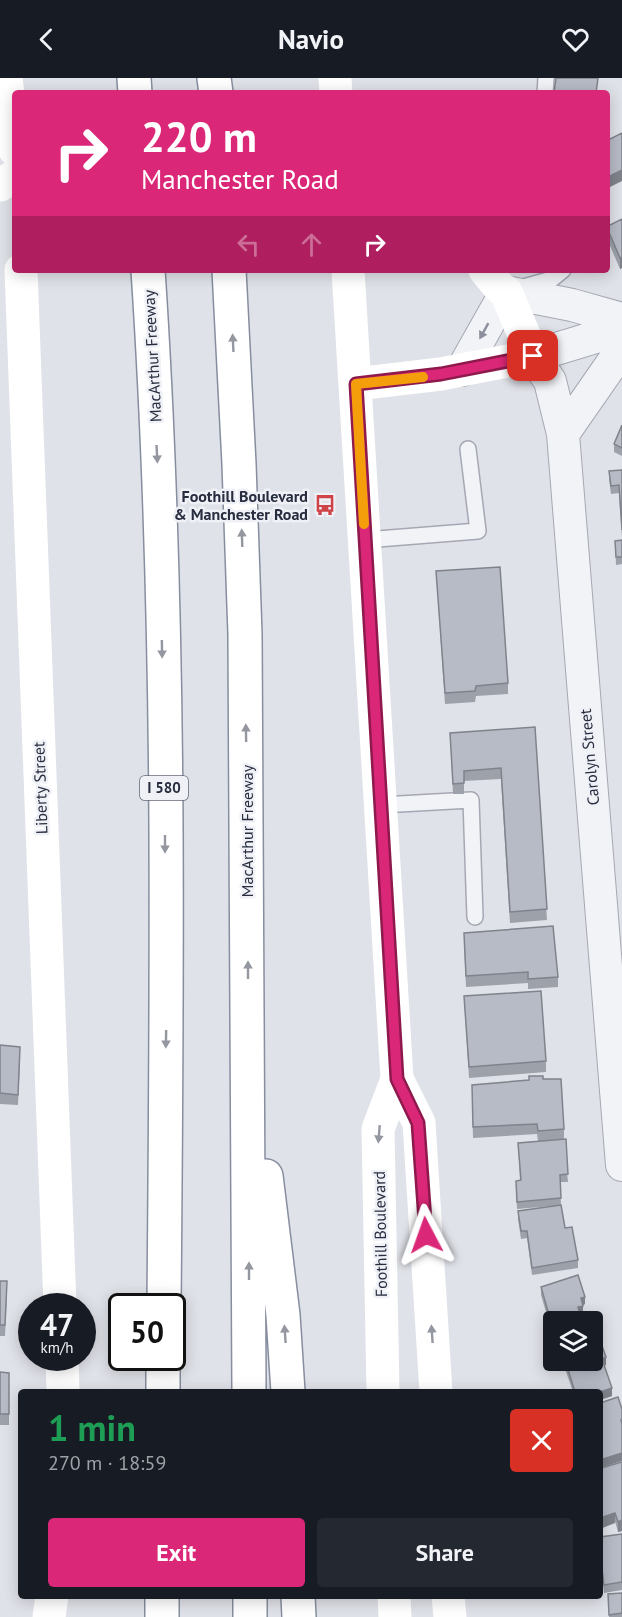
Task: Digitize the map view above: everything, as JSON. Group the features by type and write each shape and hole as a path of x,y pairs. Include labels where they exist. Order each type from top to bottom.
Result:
{"main road":[{"path":"6,78 12,126"},
{"name":"Liberty Street","path":"21,273 60,1293"},
{"name":"MacArthur Freeway","path":"148,273 157,467 165,804 164,1293"},
{"name":"MacArthur Freeway","path":"229,273 245,633 249,1389"},
{"name":"Foothill Boulevard","path":"348,273 397,1079 418,1123 436,1389"},
{"path":"356,384 400,380 533,356 496,281"},
{"path":"248,1028 283,1315 288,1389"},
{"name":"Foothill Boulevard","path":"383,1389 378,1129 397,1079"},
{"path":"62,1371 63,1389"},
{"path":"163,1371 163,1389"},
{"path":"49,1617 52,1599"},
{"path":"162,1599 162,1617"},
{"path":"250,1599 250,1617"},
{"path":"298,1599 299,1617"},
{"path":"394,1599 395,1617"},
{"path":"448,1599 450,1617"}],"street":[{"path":"462,370 496,281 622,319"},
{"path":"533,356 622,329"},
{"path":"562,434 622,349"},
{"name":"Carolyn Street","path":"533,356 550,381 562,434 622,1165"}],"lane":[{"path":"496,281 552,279 559,273"},
{"path":"365,540 478,531 468,449"},
{"path":"381,805 471,800 475,917"}],"building":[{"path":"556,78 598,78 596,90 554,90"},
{"path":"622,133 622,170 610,176 610,139"},
{"path":"622,219 622,257 620,258 610,235 610,225"},
{"path":"622,425 622,448 614,444"},
{"path":"622,470 622,530 619,485 611,486 609,471"},
{"path":"622,540 622,557 616,557 615,541"},
{"path":"500,567 508,683 476,686 475,691 445,693 436,571"},
{"path":"535,727 547,909 510,912 501,768 464,771 464,783 453,784 450,733"},
{"path":"553,926 558,977 528,979 528,972 466,976 464,933"},
{"path":"541,991 546,1061 469,1067 464,996"},
{"path":"0,1045 20,1047 18,1095 0,1093"},
{"path":"529,1076 561,1079 564,1129 538,1131 537,1124 473,1127 472,1085 529,1080"},
{"path":"566,1139 568,1174 560,1175 561,1198 517,1202 516,1181 521,1180 518,1143"},
{"path":"561,1205 565,1228 572,1227 578,1260 532,1268 527,1231 521,1231 518,1211"},
{"path":"578,1275 585,1297 581,1298 583,1306 578,1307 579,1311 548,1311 541,1287"},
{"path":"0,1281 7,1281 5,1325 0,1325"},
{"path":"603,1362 612,1388 603,1391 603,1389 574,1389 568,1371 603,1371"},
{"path":"0,1372 9,1373 9,1414 0,1414"},
{"path":"618,1397 622,1409 622,1453 603,1459 603,1402"},
{"path":"622,1462 622,1520 618,1522 615,1513 603,1517 603,1467"},
{"path":"622,1534 622,1582 604,1585 603,1537"},
{"path":"622,1593 622,1613 609,1615 608,1594"}],"slow traffic":[{"path":"364,524 356,384 423,377"}],"place":[{"name":"Foothill Boulevard & Manchester Road","path":"325,505"}],"route":[{"path":"426,1235 418,1123 397,1079 356,384 441,374 533,356"}]}
